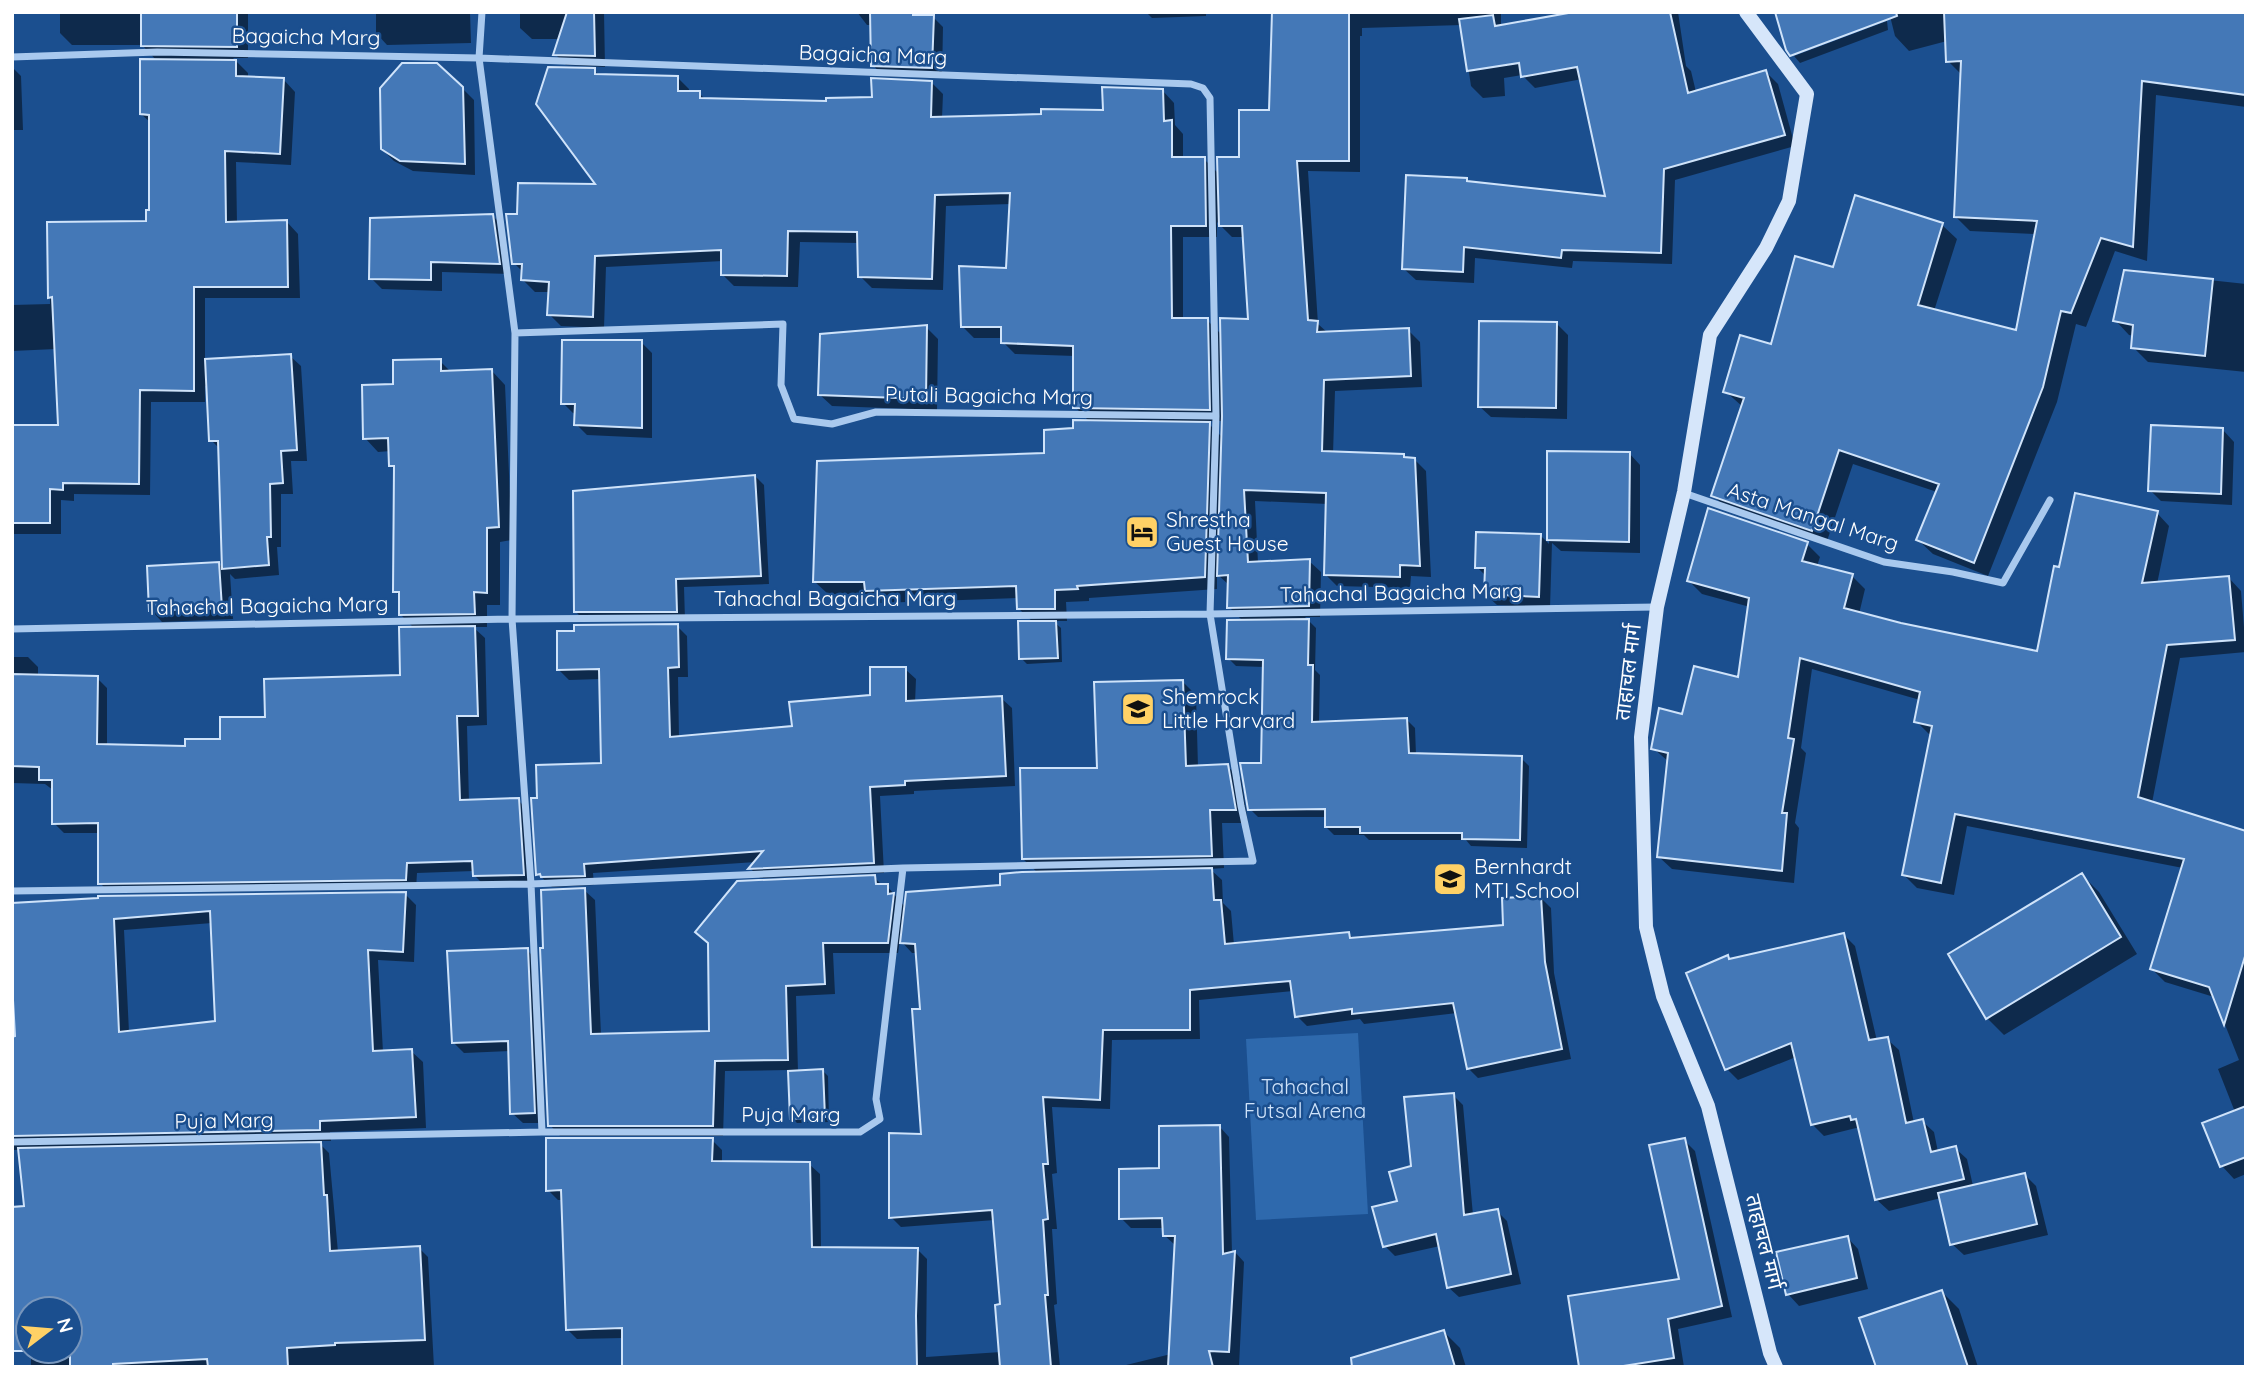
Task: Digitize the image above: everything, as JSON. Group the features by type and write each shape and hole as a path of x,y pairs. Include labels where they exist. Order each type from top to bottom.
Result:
{"street":[{"path":"482,12 479,58 515,333 512,618 530,884 542,1132"},
{"name":"ताहाचल मार्ग","path":"1746,12 1807,94 1790,201 1766,248 1710,335 1684,492 1657,607 1641,737 1641,814 1646,927 1663,996 1708,1106 1770,1353 1776,1367"},
{"name":"Bagaicha Marg","path":"12,57 157,52 479,58 1191,83 1203,88 1210,99 1216,416 1210,614"},
{"name":"Putali Bagaicha Marg","path":"515,333 783,324 781,385 794,419 832,424 876,412 1216,416"},
{"name":"Asta Mangal Marg","path":"1684,492 1884,562 1953,572 2003,583 2050,500"},
{"name":"Tahachal Bagaicha Marg","path":"12,629 512,618 1210,614 1657,607"},
{"path":"12,891 530,884 903,868 1253,861 1241,806 1210,614"},
{"name":"Puja Marg","path":"12,1142 542,1132 860,1132 880,1119 876,1100 903,868"}],"green space":[{"name":"Tahachal Futsal Arena","path":"1358,1033 1368,1214 1256,1220 1246,1039"}],"building":[{"path":"141,12 237,12 237,47 141,46"},
{"path":"567,12 594,12 595,56 553,55"},
{"path":"870,12 934,15 932,68 871,66"},
{"path":"1272,12 1349,12 1349,161 1297,161 1308,320 1318,321 1317,332 1409,328 1411,376 1324,380 1322,451 1404,454 1404,457 1415,458 1420,566 1400,565 1400,577 1324,575 1326,493 1244,490 1248,562 1310,559 1309,606 1227,608 1228,575 1217,576 1222,416 1220,318 1248,319 1242,226 1219,226 1217,157 1239,157 1239,110 1269,110"},
{"path":"1574,12 1670,12 1688,93 1766,70 1785,135 1664,169 1661,253 1562,250 1561,258 1464,247 1463,272 1402,269 1406,175 1467,178 1467,181 1605,196 1577,67 1521,77 1519,63 1467,71 1459,19 1493,15 1495,26"},
{"path":"1775,12 1896,12 1897,16 1790,56"},
{"path":"1944,12 2246,12 2246,95 2142,81 2133,247 2101,238 2071,313 2061,311 2043,387 1974,563 1916,540 1939,484 1839,450 1812,531 1711,496 1744,398 1723,392 1740,335 1771,344 1795,256 1833,267 1855,195 1943,223 1918,305 2016,330 2037,221 1954,217 1961,61 1946,62"},
{"path":"140,59 236,60 236,76 284,78 280,154 225,151 226,222 287,220 288,287 194,287 194,391 140,390 139,484 63,483 63,490 50,489 50,523 12,523 12,425 58,425 52,297 48,298 47,222 146,221 146,210 149,210 149,115 140,114"},
{"path":"402,63 437,63 463,87 465,164 400,161 381,149 380,88"},
{"path":"548,67 595,68 595,74 678,76 678,91 700,91 700,98 826,101 826,98 872,97 871,78 932,81 931,117 1041,114 1041,109 1103,110 1102,87 1163,89 1164,121 1172,120 1172,157 1205,157 1206,226 1171,226 1172,318 1208,318 1210,410 1073,408 1073,346 1001,343 1001,327 961,327 959,266 1006,268 1010,193 935,195 932,279 858,277 857,232 788,231 787,276 721,275 721,250 595,256 593,317 547,315 549,282 521,280 522,264 512,264 506,214 517,214 518,183 595,184 536,104"},
{"path":"493,214 500,264 431,262 431,280 369,279 370,218"},
{"path":"2124,270 2213,279 2205,356 2131,348 2133,325 2113,321"},
{"path":"1479,321 1557,322 1556,408 1478,407"},
{"path":"927,325 926,399 818,395 820,334"},
{"path":"562,340 642,340 642,428 574,425 575,404 561,404"},
{"path":"291,354 297,450 281,451 283,483 270,484 271,537 267,537 269,565 222,569 218,441 209,441 205,359"},
{"path":"441,359 441,371 492,369 499,527 487,528 487,593 474,592 475,614 399,615 399,592 393,592 394,466 389,466 388,438 363,439 362,385 393,384 393,360"},
{"path":"1073,420 1210,422 1205,577 1055,590 1055,609 1017,609 1016,586 865,591 864,582 813,582 817,461 1044,453 1044,430 1073,428"},
{"path":"2151,425 2223,428 2221,494 2148,491"},
{"path":"1547,451 1630,452 1629,542 1547,540"},
{"path":"755,475 761,576 676,579 677,612 574,612 573,491"},
{"path":"2075,493 2158,511 2142,583 2229,576 2235,640 2167,645 2138,797 2246,831 2246,953 2224,1025 2209,987 2150,969 2184,859 1955,814 1941,883 1902,875 1932,726 1914,722 1920,692 1800,658 1788,738 1794,739 1782,813 1787,813 1782,871 1657,857 1668,753 1651,749 1659,708 1682,714 1694,666 1738,677 1749,598 1687,581 1708,508 1808,542 1802,561 1853,574 1844,608 1901,623 2037,651 2054,566 2059,567"},
{"path":"1476,532 1541,534 1539,597 1484,594 1485,568 1475,568"},
{"path":"219,562 222,608 149,611 147,566"},
{"path":"1309,619 1308,665 1313,665 1312,722 1407,718 1409,753 1522,756 1520,840 1462,839 1462,833 1360,833 1360,827 1325,827 1325,809 1248,810 1240,763 1261,763 1263,660 1226,659 1227,620"},
{"path":"1018,621 1056,621 1058,658 1019,659"},
{"path":"678,624 679,667 668,668 670,737 792,726 789,702 870,695 870,667 906,667 906,701 1002,696 1006,776 905,781 905,785 870,787 874,863 748,869 763,851 584,864 585,876 536,875 531,798 537,798 536,765 601,763 599,669 557,670 557,631 574,631 574,625"},
{"path":"475,626 478,716 457,716 460,800 519,798 524,875 473,876 472,861 407,863 406,880 98,884 98,823 52,824 52,780 39,780 39,767 12,766 12,674 98,676 97,744 185,746 185,739 220,739 220,717 265,717 264,679 400,675 399,627"},
{"path":"1183,680 1186,766 1228,764 1236,810 1210,810 1212,856 1022,859 1020,768 1097,768 1094,682"},
{"path":"1212,868 1214,900 1221,900 1225,944 1349,932 1350,938 1503,925 1502,898 1541,896 1545,962 1562,1049 1467,1069 1453,1003 1352,1014 1352,1009 1295,1017 1290,981 1190,990 1190,1030 1103,1030 1100,1100 1043,1097 1048,1164 1043,1164 1048,1219 1043,1220 1048,1295 1045,1295 1051,1367 1000,1367 995,1305 1000,1304 992,1210 889,1218 889,1133 921,1134 912,1009 920,1009 915,944 900,943 906,892 1000,885 1000,874 1022,872"},
{"path":"2082,873 2121,937 1986,1019 1948,954"},
{"path":"875,875 876,884 888,884 888,894 894,893 888,943 823,943 825,984 786,986 788,1060 715,1061 713,1126 548,1126 540,948 543,948 541,890 585,888 591,1034 709,1031 708,943 695,932 737,881"},
{"path":"406,892 403,952 368,950 373,1051 412,1049 416,1117 320,1121 320,1130 12,1136 12,1037 15,1036 12,903 98,896","holes":["210,911 215,1021 119,1032 114,919"]},
{"path":"1844,933 1869,1040 1888,1037 1906,1123 1923,1119 1931,1152 1956,1146 1964,1179 1875,1200 1856,1119 1851,1120 1850,1116 1811,1125 1791,1043 1725,1070 1686,973 1728,955 1729,959"},
{"path":"528,948 535,1113 510,1114 508,1041 452,1043 447,951"},
{"path":"823,1069 825,1117 790,1119 788,1071"},
{"path":"1454,1093 1464,1215 1498,1209 1511,1274 1447,1288 1436,1234 1383,1247 1372,1207 1397,1201 1389,1172 1411,1166 1404,1097"},
{"path":"2246,1106 2246,1157 2220,1167 2202,1123"},
{"path":"1220,1125 1223,1254 1235,1251 1229,1352 1209,1351 1213,1367 1168,1367 1175,1236 1163,1236 1162,1218 1119,1219 1119,1169 1159,1168 1159,1126"},
{"path":"546,1138 713,1138 712,1161 810,1162 812,1247 918,1248 917,1367 622,1367 622,1328 566,1330 561,1190 546,1191"},
{"path":"1685,1138 1722,1306 1668,1319 1674,1358 1617,1367 1579,1367 1568,1296 1679,1279 1649,1145"},
{"path":"321,1142 330,1251 420,1246 425,1340 335,1343 287,1348 288,1367 208,1367 207,1359 113,1364 113,1367 70,1367 84,1365 84,1295 14,1295 12,1351 12,1207 24,1206 18,1148"},
{"path":"2025,1173 2037,1224 1950,1245 1938,1193"},
{"path":"1848,1236 1857,1278 1786,1295 1776,1252"},
{"path":"1942,1290 1968,1367 1876,1367 1859,1318"},
{"path":"1444,1330 1455,1367 1352,1367 1351,1358"}],"place":[{"name":"Shrestha Guest House","path":"1142,532"},
{"name":"Shemrock Little Harvard","path":"1138,709"},
{"name":"Bernhardt MTI School","path":"1450,879"}]}
